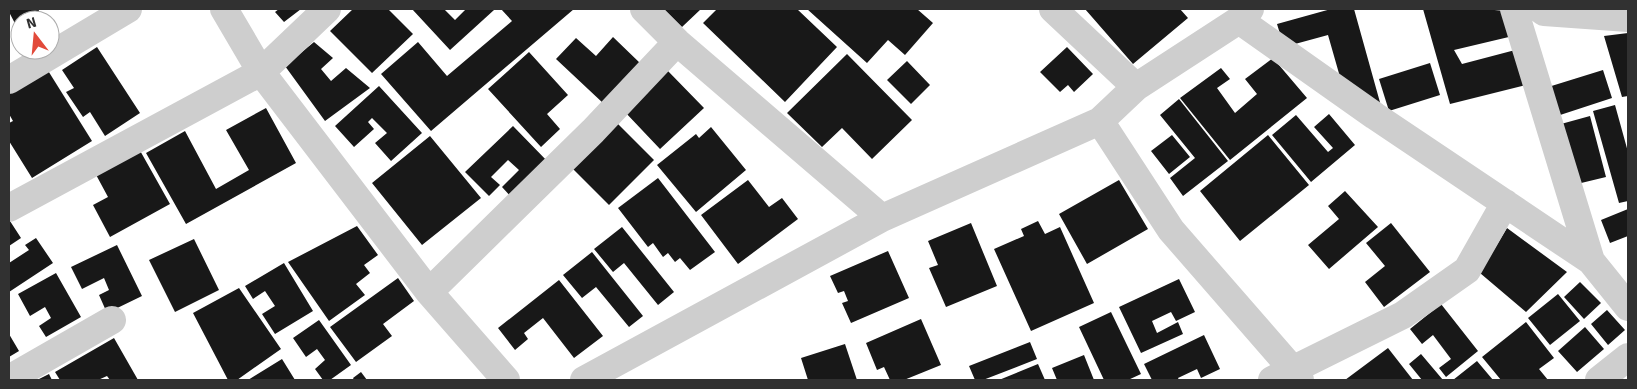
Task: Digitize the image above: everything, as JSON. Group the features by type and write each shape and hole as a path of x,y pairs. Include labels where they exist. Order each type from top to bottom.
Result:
{"street":[{"path":"9,80 128,9"},
{"path":"224,9 261,72 429,292 506,380"},
{"path":"9,208 261,72 327,9"},
{"path":"644,9 677,42 882,218"},
{"path":"1053,9 1136,87"},
{"path":"1514,9 1591,261"},
{"path":"1540,9 1544,12 1628,18"},
{"path":"584,380 882,218 1100,121 1136,87 1244,15 1375,116 1591,261 1628,307"},
{"path":"429,292 593,131 677,42"},
{"path":"1100,121 1171,230 1288,377 1403,315 1467,270 1505,203"},
{"path":"9,379 112,320"},
{"path":"1599,380 1628,357"}],"building":[{"path":"9,9 39,10 10,10 10,14"},
{"path":"279,9 301,9 284,22 275,12"},
{"path":"353,9 388,9 413,34 372,73 330,31"},
{"path":"412,9 444,9 455,20 466,9 494,10 450,50"},
{"path":"501,9 574,9 431,131 381,74 418,42 447,76 512,21"},
{"path":"664,9 701,9 682,27"},
{"path":"717,9 797,9 837,47 785,102 703,23"},
{"path":"807,9 917,9 933,23 905,55 888,40 867,63"},
{"path":"1085,9 1180,9 1188,18 1133,64"},
{"path":"1331,9 1354,9 1381,106 1342,84 1328,35 1284,47 1277,24"},
{"path":"1423,9 1505,11 1513,36 1454,50 1462,64 1519,49 1526,85 1450,104"},
{"path":"1628,33 1628,96 1622,97 1604,36"},
{"path":"613,37 641,64 604,104 556,59 576,38 596,56"},
{"path":"314,42 333,58 321,69 331,81 346,68 370,88 325,121 285,66"},
{"path":"97,47 140,113 105,136 90,112 83,117 66,92 74,88 62,70"},
{"path":"1067,47 1093,74 1074,92 1068,85 1060,92 1040,72"},
{"path":"529,52 568,95 547,114 560,129 541,147 488,89"},
{"path":"847,54 912,120 872,159 842,128 822,147 787,113"},
{"path":"1273,58 1307,98 1230,160 1180,98 1221,68 1230,79 1217,88 1235,113 1257,94 1245,79"},
{"path":"907,61 930,85 911,104 887,80"},
{"path":"1430,63 1440,95 1389,111 1379,79"},
{"path":"47,69 92,141 32,178 9,141 9,123 13,121 9,114 9,93"},
{"path":"667,70 704,108 660,149 624,111"},
{"path":"1603,70 1612,98 1554,117 1545,88"},
{"path":"379,86 422,133 391,161 375,143 387,133 372,118 368,122 374,129 354,147 335,126"},
{"path":"1179,99 1228,161 1183,196 1170,178 1195,158 1160,115"},
{"path":"1615,105 1628,152 1628,201 1619,203 1593,111"},
{"path":"266,108 296,163 186,224 146,153 185,131 216,189 249,170 226,130"},
{"path":"1329,114 1355,145 1311,182 1272,135 1296,115 1328,152 1333,148 1314,127"},
{"path":"1590,116 1606,177 1577,184 1561,124"},
{"path":"617,123 654,160 609,205 572,168"},
{"path":"513,126 550,164 513,199 502,187 519,170 508,160 491,177 500,185 489,196 465,172"},
{"path":"711,127 746,170 696,212 657,165 696,134 699,138"},
{"path":"1172,135 1190,157 1169,174 1151,151"},
{"path":"1268,135 1309,185 1240,241 1200,191"},
{"path":"430,136 481,198 422,245 372,183"},
{"path":"138,147 170,204 110,237 93,205 108,197 94,171"},
{"path":"658,178 715,252 690,270 680,258 675,262 668,253 663,257 653,243 648,247 618,208"},
{"path":"748,180 769,207 782,198 798,219 738,264 701,215"},
{"path":"1119,180 1148,229 1087,264 1059,214"},
{"path":"1345,191 1378,227 1329,269 1308,245 1339,219 1328,206"},
{"path":"1628,209 1628,236 1610,243 1601,220"},
{"path":"1038,221 1045,234 1060,227 1094,303 1031,331 994,249 1024,236 1021,229"},
{"path":"9,222 21,238 9,246"},
{"path":"971,223 997,286 946,307 929,268 938,265 928,241"},
{"path":"1391,223 1430,272 1384,307 1365,282 1385,266 1366,243"},
{"path":"357,226 378,255 364,265 370,273 356,284 365,295 329,321 288,262"},
{"path":"622,227 674,292 658,305 624,263 613,272 594,249"},
{"path":"1507,228 1567,272 1526,312 1480,273"},
{"path":"36,238 53,263 9,292 9,263 29,250 25,245"},
{"path":"194,239 219,290 175,312 149,260"},
{"path":"117,245 142,296 107,313 99,295 109,290 104,278 82,289 71,267"},
{"path":"888,251 909,298 851,323 842,303 848,301 844,291 838,293 830,276"},
{"path":"592,252 643,316 629,327 596,287 582,298 563,275"},
{"path":"284,263 313,311 275,334 262,314 275,306 265,291 253,299 245,286"},
{"path":"56,273 81,317 46,337 39,326 51,318 45,307 30,316 18,294"},
{"path":"398,278 414,301 383,324 392,336 356,362 330,327"},
{"path":"1179,279 1195,312 1176,321 1171,312 1152,321 1157,333 1178,322 1183,334 1141,353 1119,307"},
{"path":"559,280 603,336 574,358 543,318 524,333 528,339 515,350 498,328"},
{"path":"1580,282 1601,303 1584,319 1564,297"},
{"path":"239,288 281,349 237,380 228,380 193,313"},
{"path":"1558,294 1580,321 1550,345 1528,318"},
{"path":"1441,304 1478,351 1446,377 1439,368 1451,359 1433,335 1422,344 1410,329"},
{"path":"1607,310 1625,330 1608,345 1591,324"},
{"path":"1111,312 1141,374 1128,380 1104,380 1079,327"},
{"path":"921,319 941,365 904,380 890,380 884,367 877,370 866,343"},
{"path":"319,320 351,365 330,380 323,380 315,369 325,360 317,349 306,357 293,338"},
{"path":"1526,322 1554,358 1539,369 1548,380 1501,380 1482,357"},
{"path":"1585,327 1604,349 1577,372 1558,351"},
{"path":"9,334 19,351 9,357"},
{"path":"1204,335 1220,369 1201,378 1197,369 1178,378 1179,380 1152,380 1144,364"},
{"path":"114,338 138,380 110,380 107,376 98,380 60,380 55,372"},
{"path":"1030,342 1037,359 983,380 975,380 969,366"},
{"path":"845,344 857,380 808,380 801,358"},
{"path":"1388,348 1413,380 1345,380"},
{"path":"1421,354 1443,380 1422,380 1409,364"},
{"path":"1084,355 1094,380 1057,380 1052,368"},
{"path":"282,359 295,380 248,380"},
{"path":"1477,361 1493,380 1453,380"},
{"path":"1038,364 1045,380 999,380"},
{"path":"361,372 367,380 354,380 353,378"},
{"path":"49,374 52,380 37,380"}]}
